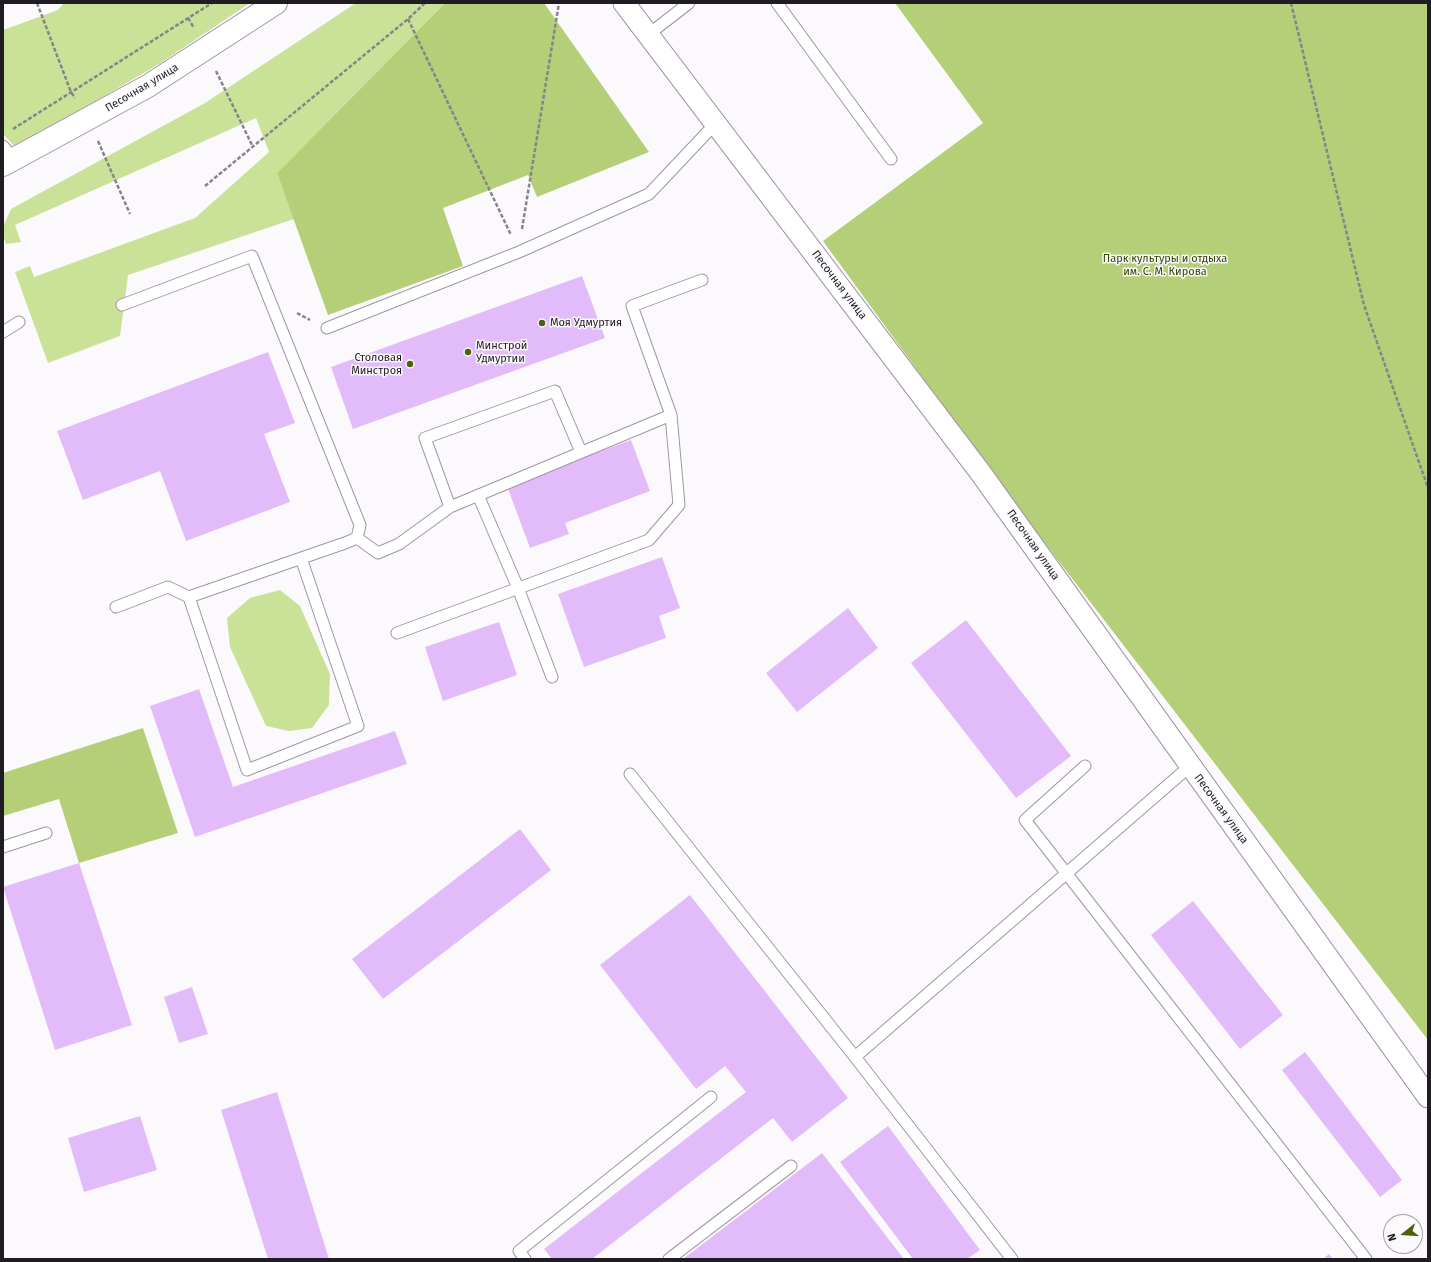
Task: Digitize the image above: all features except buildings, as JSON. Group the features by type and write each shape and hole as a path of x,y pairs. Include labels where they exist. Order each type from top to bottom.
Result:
{"main road":[{"name":"Песочная улица","path":"7,157 148,86 276,3"}],"street":[{"name":"Песочная улица","path":"624,3 980,472 1428,1097"}],"lane":[{"path":"649,34 689,3"},
{"path":"777,3 891,159"},
{"path":"327,328 519,252 649,194 716,123"},
{"path":"122,305 252,256 360,525 357,538"},
{"path":"397,633 649,540 679,505 671,415 632,306 702,280"},
{"path":"3,332 18,322"},
{"path":"450,507 425,438 555,391 581,452"},
{"path":"357,538 378,553 399,544 450,507 671,415"},
{"path":"478,495 518,588 552,677"},
{"path":"116,607 168,587 189,597 357,538"},
{"path":"189,597 246,770 358,726 301,558"},
{"path":"1084,766 1025,820 1366,1259"},
{"path":"855,1057 1190,766"},
{"path":"630,774 855,1057 1012,1259"},
{"path":"3,847 46,833"},
{"path":"525,1259 519,1251 711,1097"},
{"path":"669,1259 791,1166"}],"path":[{"path":"9,131 212,3"},
{"path":"205,186 408,19 425,3"},
{"path":"519,252 560,3"},
{"path":"1291,3 1364,305 1428,488"},
{"path":"188,18 206,49 253,147"},
{"path":"408,19 519,252"}],"green space":[{"path":"64,3 250,3 159,64 16,148 3,134 3,30 58,10"},
{"path":"356,3 445,3 277,173 294,219 128,275 120,336 48,363 15,272 30,266 34,277 195,218 269,152 256,118 15,225 21,242 6,244 3,235 3,227 11,209 205,103"},
{"path":"445,3 544,3 649,152 537,197 528,175 443,208 463,266 328,315 277,173"},
{"name":"Парк культуры и отдыха им. С. М. Кирова","path":"895,3 1428,3 1428,1040 1020,511 823,241 983,123"},
{"path":"280,590 300,606 330,674 329,705 312,728 289,731 266,726 230,647 227,618 250,598"},
{"path":"143,728 178,833 79,863 59,799 3,816 3,773"}],"place":[{"name":"Моя Удмуртия","path":"542,323"},
{"name":"Минстрой Удмуртии","path":"468,352"},
{"name":"Столовая Минстроя","path":"410,364"}]}
